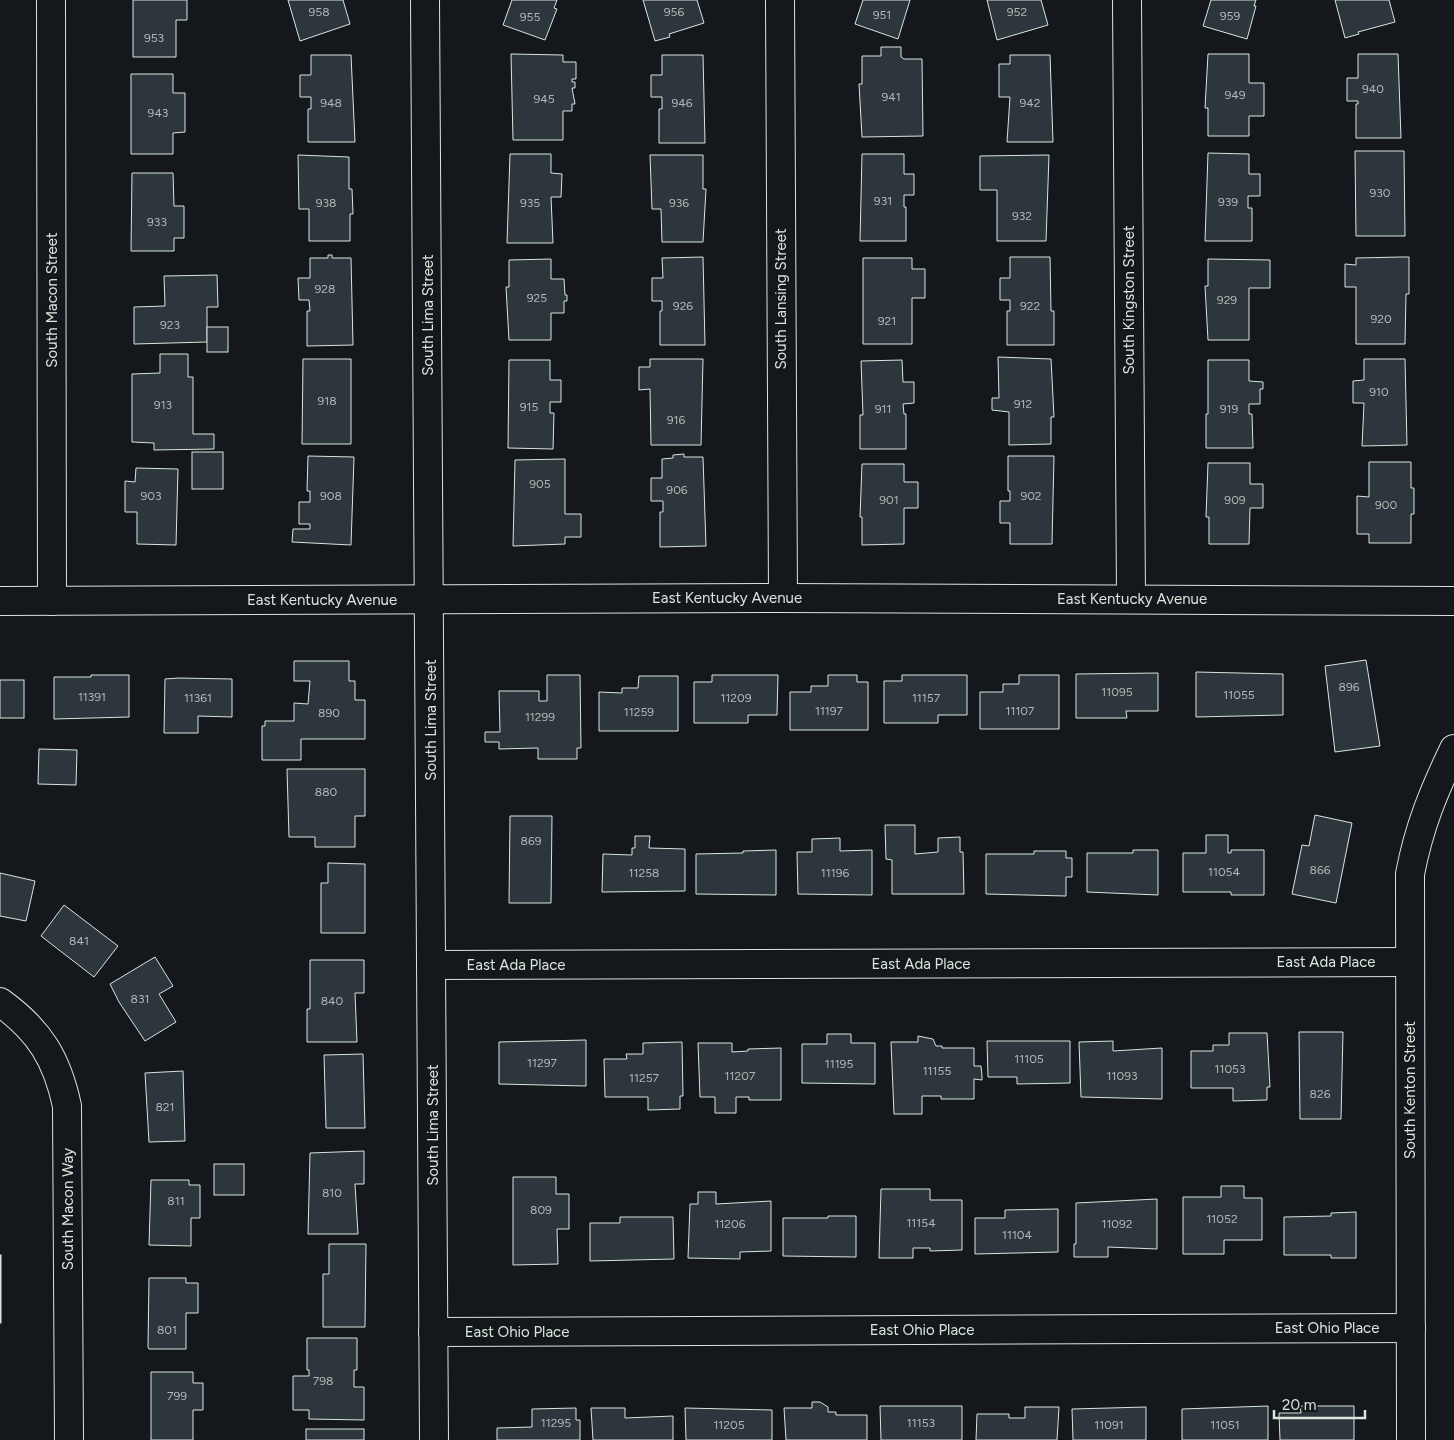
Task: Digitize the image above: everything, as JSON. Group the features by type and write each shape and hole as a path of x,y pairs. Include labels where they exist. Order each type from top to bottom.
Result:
{"street":[{"name":"South Macon Street","path":"51,0 52,601"},
{"name":"South Lima Street","path":"425,0 431,599 434,1440"},
{"name":"South Lansing Street","path":"780,0 783,598"},
{"name":"South Kingston Street","path":"1127,0 1131,599"},
{"name":"East Kentucky Avenue","path":"0,601 783,598 1454,601"},
{"name":"South Kenton Street","path":"1411,1440 1410,874 1417,837 1430,801 1454,749"},
{"name":"East Ada Place","path":"432,965 1409,962"},
{"name":"South Macon Way","path":"0,1002 22,1018 45,1045 61,1078 67,1106 69,1440"},
{"name":"East Ohio Place","path":"433,1332 1410,1328"}],"building":[{"path":"133,0 187,0 187,20 176,20 176,57 133,57"},
{"path":"288,0 343,0 350,24 300,41"},
{"path":"512,0 557,0 554,8 557,9 545,40 503,25"},
{"path":"643,0 697,0 704,23 669,34 670,37 655,41"},
{"path":"863,0 910,0 898,39 855,24"},
{"path":"987,0 1041,0 1048,25 997,40"},
{"path":"1211,0 1256,0 1247,39 1203,26"},
{"path":"1335,0 1389,0 1395,22 1358,32 1359,34 1345,38"},
{"path":"881,47 901,47 901,57 904,59 922,59 923,136 862,137 859,84 862,84 862,56 881,56"},
{"path":"511,54 563,55 563,62 576,62 576,79 572,79 572,82 575,82 575,88 572,88 575,104 572,104 572,111 563,111 563,140 513,140"},
{"path":"1208,54 1249,54 1249,83 1264,83 1264,116 1249,116 1249,136 1208,136 1208,108 1205,108"},
{"path":"1358,54 1398,54 1401,138 1356,138 1356,104 1358,104 1358,101 1347,101 1347,78 1358,78"},
{"path":"311,55 351,55 355,142 308,142 308,109 311,109 311,97 300,97 300,75 311,75"},
{"path":"662,55 703,55 705,143 659,143 659,109 662,109 662,97 651,97 651,75 662,75"},
{"path":"1010,55 1050,55 1053,142 1007,142 1010,97 999,97 999,64 1010,64"},
{"path":"131,74 173,74 173,93 185,93 185,132 173,133 173,154 131,154"},
{"path":"1355,151 1404,151 1405,236 1356,236"},
{"path":"1208,153 1249,154 1249,174 1260,174 1260,196 1248,196 1248,208 1252,208 1252,241 1205,241"},
{"path":"510,154 551,154 551,173 562,174 561,197 551,197 553,243 507,243"},
{"path":"862,154 904,154 904,174 914,174 914,195 904,195 906,241 860,241"},
{"path":"298,155 349,157 349,189 352,189 353,214 350,214 350,241 309,241 309,209 299,209"},
{"path":"650,155 703,155 703,189 706,189 703,242 662,242 661,209 652,209"},
{"path":"1049,155 1046,241 997,241 997,190 980,190 980,156"},
{"path":"132,173 173,173 174,206 184,206 184,238 174,238 174,251 131,251"},
{"path":"328,255 332,255 332,258 351,258 353,345 307,346 307,311 310,311 309,300 299,300 298,278 310,278 310,258 328,258"},
{"path":"703,257 705,345 660,345 660,311 662,311 662,301 652,301 652,278 663,278 662,258"},
{"path":"1010,257 1050,257 1051,311 1054,311 1054,345 1007,345 1007,311 1010,311 1010,300 1000,300 1000,278 1010,278"},
{"path":"1409,257 1409,294 1406,294 1405,344 1356,344 1356,287 1345,287 1345,264 1356,265 1356,258"},
{"path":"863,258 912,258 912,269 925,269 925,298 912,298 912,344 863,344"},
{"path":"551,259 551,279 564,279 567,301 564,301 564,313 551,313 551,340 509,340 506,287 509,287 509,260"},
{"path":"1208,259 1270,260 1270,288 1249,288 1249,340 1208,340 1205,286 1208,286"},
{"path":"217,275 218,307 207,307 207,342 134,344 134,307 165,306 164,276"},
{"path":"207,327 228,327 228,352 207,352"},
{"path":"160,354 188,354 188,377 193,377 193,434 214,434 214,449 154,450 154,443 132,442 132,374 160,373"},
{"path":"998,357 1051,359 1054,417 1051,417 1051,444 1009,445 1009,412 992,410 992,398 999,398"},
{"path":"303,359 351,359 351,444 302,444"},
{"path":"650,359 703,359 701,445 651,445 650,389 639,390 639,367 650,367"},
{"path":"1364,359 1405,359 1407,445 1362,446 1364,403 1353,403 1353,381 1364,380"},
{"path":"509,360 550,360 550,380 561,380 561,402 550,402 550,413 554,413 553,449 508,448"},
{"path":"902,360 903,382 914,382 914,403 903,404 904,414 906,414 906,449 860,449 860,415 863,415 861,361"},
{"path":"1208,360 1249,360 1249,381 1263,382 1263,389 1260,389 1260,404 1249,404 1249,414 1252,414 1253,448 1206,448"},
{"path":"192,452 223,452 223,489 192,489"},
{"path":"684,454 684,457 703,457 706,546 660,547 660,512 663,512 663,501 651,501 651,478 662,478 662,459"},
{"path":"308,456 354,457 351,545 292,542 293,529 310,529 310,524 299,524 299,502 310,502 310,491 307,491"},
{"path":"1008,456 1054,456 1052,544 1010,544 1010,523 1000,523 1000,501 1010,501 1010,491 1008,491"},
{"path":"565,459 565,514 581,514 581,537 565,537 565,544 513,546 515,460"},
{"path":"1369,462 1411,462 1414,514 1411,514 1411,543 1369,543 1369,534 1357,534 1357,496 1369,497"},
{"path":"1208,463 1250,463 1250,484 1263,484 1263,508 1250,508 1249,544 1209,544 1209,517 1206,517"},
{"path":"862,464 904,464 904,482 918,482 918,508 904,508 904,544 862,545 862,517 860,517"},
{"path":"136,468 178,469 176,545 137,544 137,512 125,512 125,481 135,482"},
{"path":"1366,660 1380,746 1335,752 1325,666"},
{"path":"294,661 349,661 349,681 355,681 355,700 365,700 365,739 301,739 301,760 262,760 262,726 265,726 265,721 294,721 294,703 308,704 310,681 294,681"},
{"path":"1196,672 1283,674 1283,715 1196,717"},
{"path":"1158,673 1158,711 1126,711 1127,718 1076,718 1076,674"},
{"path":"91,675 129,675 129,717 54,719 54,677 91,677"},
{"path":"547,675 580,675 581,748 577,748 577,759 538,759 538,748 499,749 499,742 485,742 485,732 500,732 499,691 539,691 539,701 547,701"},
{"path":"712,675 778,675 777,715 748,715 748,723 694,723 694,682 712,682"},
{"path":"828,675 857,675 857,682 868,682 868,730 790,730 790,692 811,692 811,686 828,686"},
{"path":"902,675 967,675 967,715 938,715 938,723 884,723 884,681 902,681"},
{"path":"1019,675 1059,675 1059,729 980,729 980,692 1003,692 1003,684 1019,684"},
{"path":"639,676 678,676 678,731 599,731 599,692 622,693 622,688 638,688"},
{"path":"165,679 232,679 232,717 198,716 198,733 164,733"},
{"path":"0,680 24,680 24,718 0,718"},
{"path":"39,749 77,750 76,785 38,784"},
{"path":"287,769 365,769 365,816 355,816 355,847 315,847 315,837 289,837"},
{"path":"1315,815 1352,823 1336,903 1292,894 1302,845 1309,846"},
{"path":"510,816 552,816 551,903 509,903"},
{"path":"885,825 915,825 915,854 938,852 938,838 960,837 960,852 963,852 964,894 892,894 892,860 886,859"},
{"path":"1206,835 1228,835 1228,853 1231,853 1231,850 1264,850 1264,895 1231,895 1231,892 1183,892 1183,853 1206,853"},
{"path":"635,836 650,836 649,848 685,849 685,891 602,892 603,854 632,855 632,848 635,848"},
{"path":"840,838 840,851 872,850 872,895 798,894 797,852 812,852 812,839"},
{"path":"776,850 776,895 696,894 696,854"},
{"path":"1133,850 1158,850 1158,895 1087,892 1087,853 1133,853"},
{"path":"1034,851 1066,851 1066,858 1072,858 1072,877 1066,877 1066,896 986,894 986,854 1034,854"},
{"path":"328,863 365,864 365,933 321,933 321,883 328,883"},
{"path":"0,873 35,881 26,921 0,916"},
{"path":"64,905 118,946 94,977 41,936"},
{"path":"155,957 173,986 159,994 176,1022 145,1041 119,1002 110,984"},
{"path":"310,960 364,960 364,993 355,993 357,1042 307,1042 307,1009 310,1009"},
{"path":"1299,1032 1343,1032 1341,1119 1300,1119"},
{"path":"1229,1033 1267,1033 1270,1087 1267,1087 1267,1100 1233,1101 1233,1088 1191,1088 1191,1051 1213,1051 1213,1045 1229,1045"},
{"path":"827,1034 851,1034 851,1043 875,1043 875,1084 802,1083 802,1044 827,1044"},
{"path":"918,1036 933,1039 936,1046 942,1046 942,1048 974,1048 974,1066 981,1066 982,1080 974,1079 974,1099 941,1099 941,1096 922,1096 922,1114 894,1114 891,1042 918,1042"},
{"path":"586,1040 586,1086 499,1084 499,1042"},
{"path":"987,1041 1070,1041 1070,1083 1017,1084 1017,1077 988,1077"},
{"path":"1113,1041 1113,1051 1162,1048 1162,1099 1081,1097 1079,1042"},
{"path":"682,1042 683,1096 680,1096 680,1109 648,1110 648,1097 605,1097 604,1059 627,1059 626,1054 643,1054 643,1043"},
{"path":"698,1043 732,1043 732,1052 748,1051 748,1049 781,1048 781,1100 749,1100 749,1097 736,1097 736,1113 715,1113 715,1097 700,1097"},
{"path":"363,1054 365,1128 326,1128 324,1055"},
{"path":"183,1071 185,1141 149,1142 145,1073"},
{"path":"364,1151 364,1184 355,1184 358,1234 308,1234 310,1153"},
{"path":"214,1164 244,1164 244,1195 214,1195"},
{"path":"513,1177 556,1177 556,1194 569,1194 569,1229 557,1229 558,1264 513,1265"},
{"path":"151,1180 189,1180 189,1185 200,1185 200,1218 191,1218 191,1246 149,1245"},
{"path":"1221,1186 1244,1186 1244,1198 1262,1198 1262,1240 1224,1240 1224,1254 1183,1254 1183,1197 1221,1197"},
{"path":"881,1189 930,1189 930,1200 962,1200 962,1250 930,1251 930,1248 913,1248 913,1258 879,1258"},
{"path":"698,1192 716,1192 716,1204 771,1201 771,1251 740,1252 740,1259 688,1258 690,1204 698,1204"},
{"path":"1157,1199 1157,1249 1108,1247 1108,1257 1074,1257 1074,1244 1076,1244 1076,1203"},
{"path":"1058,1209 1058,1252 975,1254 975,1218 1005,1218 1005,1210"},
{"path":"1356,1212 1356,1258 1331,1258 1331,1255 1284,1255 1284,1217 1331,1216 1331,1213"},
{"path":"828,1216 856,1216 856,1257 783,1256 783,1218 828,1218"},
{"path":"620,1217 673,1217 674,1259 590,1261 590,1223 620,1223"},
{"path":"329,1244 366,1244 365,1327 323,1327 323,1274 329,1274"},
{"path":"1,1255 1,1323 0,1323"},
{"path":"149,1278 186,1278 186,1283 198,1283 198,1313 186,1313 186,1349 149,1349"},
{"path":"307,1338 357,1338 357,1370 354,1370 354,1387 364,1387 364,1420 309,1419 309,1410 293,1410 293,1376 309,1376 309,1370 307,1370"},
{"path":"151,1372 193,1372 193,1383 203,1383 203,1410 193,1410 193,1440 151,1440"},
{"path":"812,1402 820,1402 828,1407 828,1412 836,1412 836,1415 867,1415 867,1440 786,1440 784,1408 812,1408"},
{"path":"880,1406 962,1406 962,1440 881,1440"},
{"path":"1268,1406 1268,1440 1182,1440 1182,1409"},
{"path":"1300,1406 1354,1406 1354,1440 1280,1440 1279,1413 1301,1413"},
{"path":"1025,1407 1059,1407 1057,1440 976,1440 977,1414 1009,1414 1009,1418 1025,1418"},
{"path":"1146,1407 1146,1440 1073,1440 1072,1409"},
{"path":"576,1408 576,1420 580,1420 580,1440 497,1440 497,1428 532,1427 532,1409"},
{"path":"591,1408 625,1408 625,1418 673,1416 673,1440 593,1440"},
{"path":"685,1408 772,1410 772,1440 686,1440"},
{"path":"306,1429 364,1429 364,1440 306,1440"}]}
